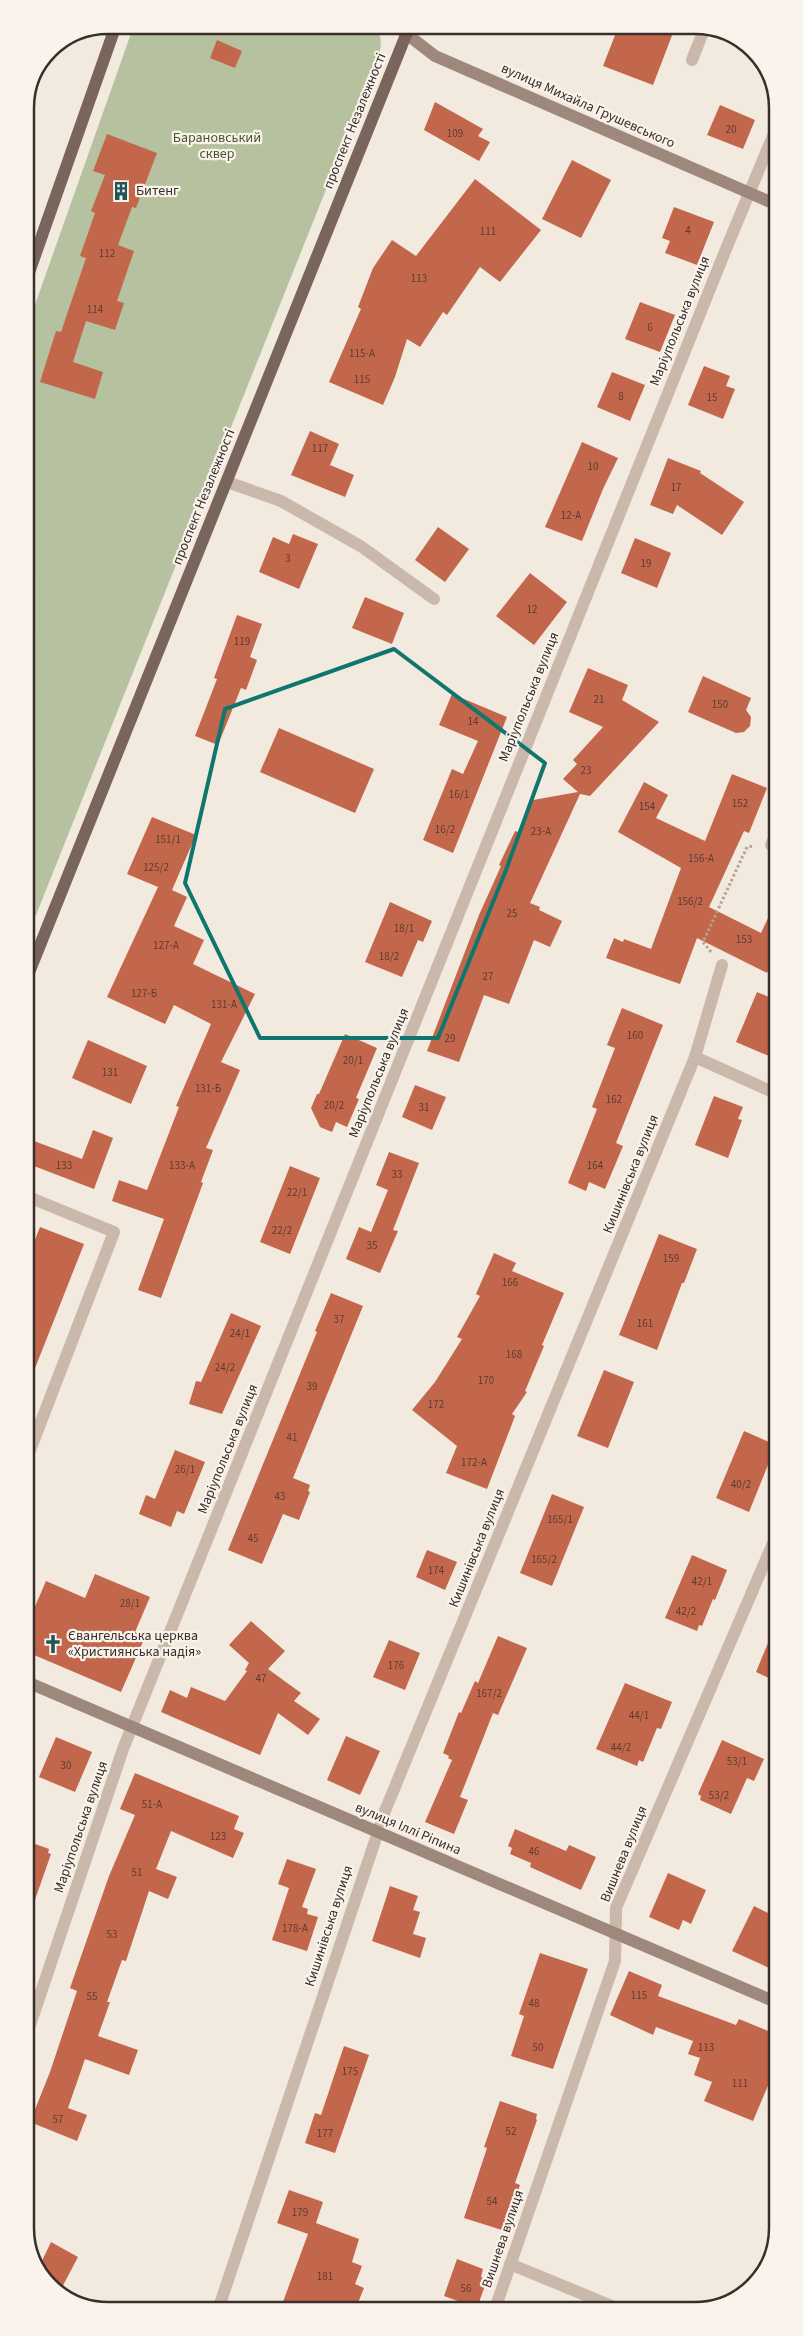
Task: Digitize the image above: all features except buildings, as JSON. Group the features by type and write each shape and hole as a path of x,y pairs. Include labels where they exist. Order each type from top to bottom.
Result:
{"main road":[{"path":"34,258 113,34"},
{"name":"проспект Незалежності","path":"34,960 406,34"}],"street":[{"name":"вулиця Михайла Грушевського","path":"412,34 435,56 769,201"},
{"path":"692,60 702,34"},
{"name":"Маріупольська вулиця","path":"34,2016 132,1727 769,145"},
{"path":"226,482 281,501 362,547 434,599"},
{"name":"Кишинівська вулиця","path":"221,2302 377,1832 695,1057 722,965"},
{"path":"695,1057 769,1091"},
{"path":"34,1199 114,1232 34,1440"},
{"name":"Вишнева вулиця","path":"497,2302 615,1961 616,1908 769,1553"},
{"name":"вулиця Іллі Ріпина","path":"34,1685 769,1999"},
{"path":"510,2264 603,2302"}],"path":[{"path":"722,965 703,942 747,847 769,840"}],"highlighted area":[{"path":"394,649 545,763 506,870 438,1038 260,1038 185,883 225,709"}],"green space":[{"name":"Барановський сквер","path":"131,34 379,34 380,47 377,62 34,920 34,308"}],"place":[{"name":"Битенг","path":"121,191"},
{"name":"Євангельська церква «Християнська надія»","path":"53,1644"}]}
